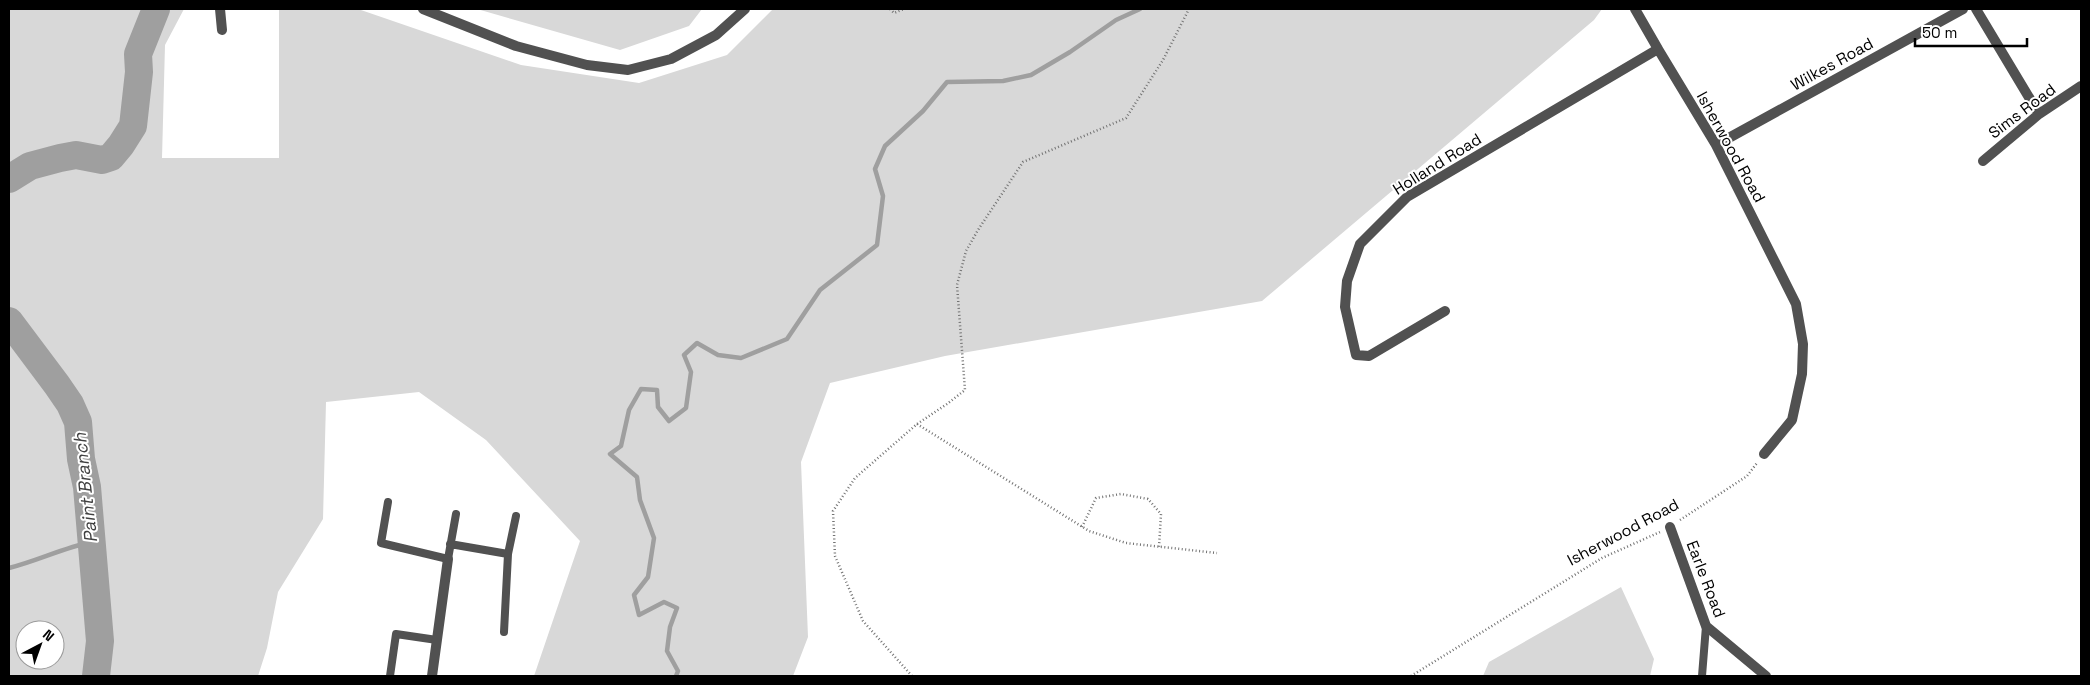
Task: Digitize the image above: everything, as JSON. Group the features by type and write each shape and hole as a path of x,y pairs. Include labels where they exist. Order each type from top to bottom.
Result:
{"street":[{"path":"220,9 222,30"},
{"path":"423,9 516,46 587,65 628,70 671,59 716,34 745,9"},
{"path":"1635,9 1658,49"},
{"name":"Wilkes Road","path":"1716,145 1963,9"},
{"path":"1976,9 2039,114"},
{"name":"Isherwood Road","path":"1658,49 1716,145 1796,304 1802,344 1802,374 1792,420 1764,454"},
{"name":"Holland Road","path":"1445,312 1369,356 1356,355 1345,306 1347,281 1360,244 1407,197 1658,49"},
{"name":"Sims Road","path":"1983,161 2039,114 2081,86"},
{"name":"Earle Road","path":"1670,527 1706,626 1766,676"},
{"path":"432,676 448,559"}],"lane":[{"path":"388,502 381,543 448,559 456,514"},
{"path":"504,632 508,554 516,516"},
{"path":"450,544 508,554"},
{"path":"1702,676 1706,626"},
{"path":"390,676 396,634 437,640"}],"path":[{"path":"890,9 894,13 904,9"},
{"path":"912,676 863,621 835,556 833,511 855,478 917,424 965,390 957,286 966,251 1023,162 1126,118 1163,60 1189,9"},
{"path":"917,424 1089,531 1126,543 1217,553"},
{"name":"Isherwood Road","path":"1411,676 1602,558 1670,527 1747,476 1764,454"},
{"path":"1082,527 1096,498 1121,494 1148,499 1161,514 1159,547"}],"shaded area":[{"path":"9,9 184,9 165,45 162,158 279,158 279,9 358,9 521,65 639,83 727,55 773,9 1602,9 1594,20 1262,301 945,356 830,383 801,462 808,637 793,676 534,676 580,541 486,440 419,392 326,402 323,519 278,592 267,648 258,676 9,676"},
{"path":"477,9 702,9 689,26 620,50"},
{"path":"1621,587 1654,659 1650,676 1483,676 1489,662"}],"waterway":[{"name":"Paint Branch","path":"9,179 30,166 60,158 76,155 102,160 111,157 133,126 139,72 138,54 156,9"},
{"path":"676,676 678,671 667,651 670,627 677,608 664,602 639,615 634,595 648,577 654,538 640,500 637,477 610,454 621,446 629,410 641,389 657,390 658,407 669,421 686,408 691,372 684,355 697,343 718,355 741,358 787,339 820,290 877,245 883,196 875,169 885,146 923,111 947,82 1003,81 1031,75 1070,52 1116,20 1140,9"},
{"name":"Paint Branch","path":"9,321 70,404 78,422 81,459 87,487 100,641 96,676"},
{"path":"9,568 91,542"}]}
